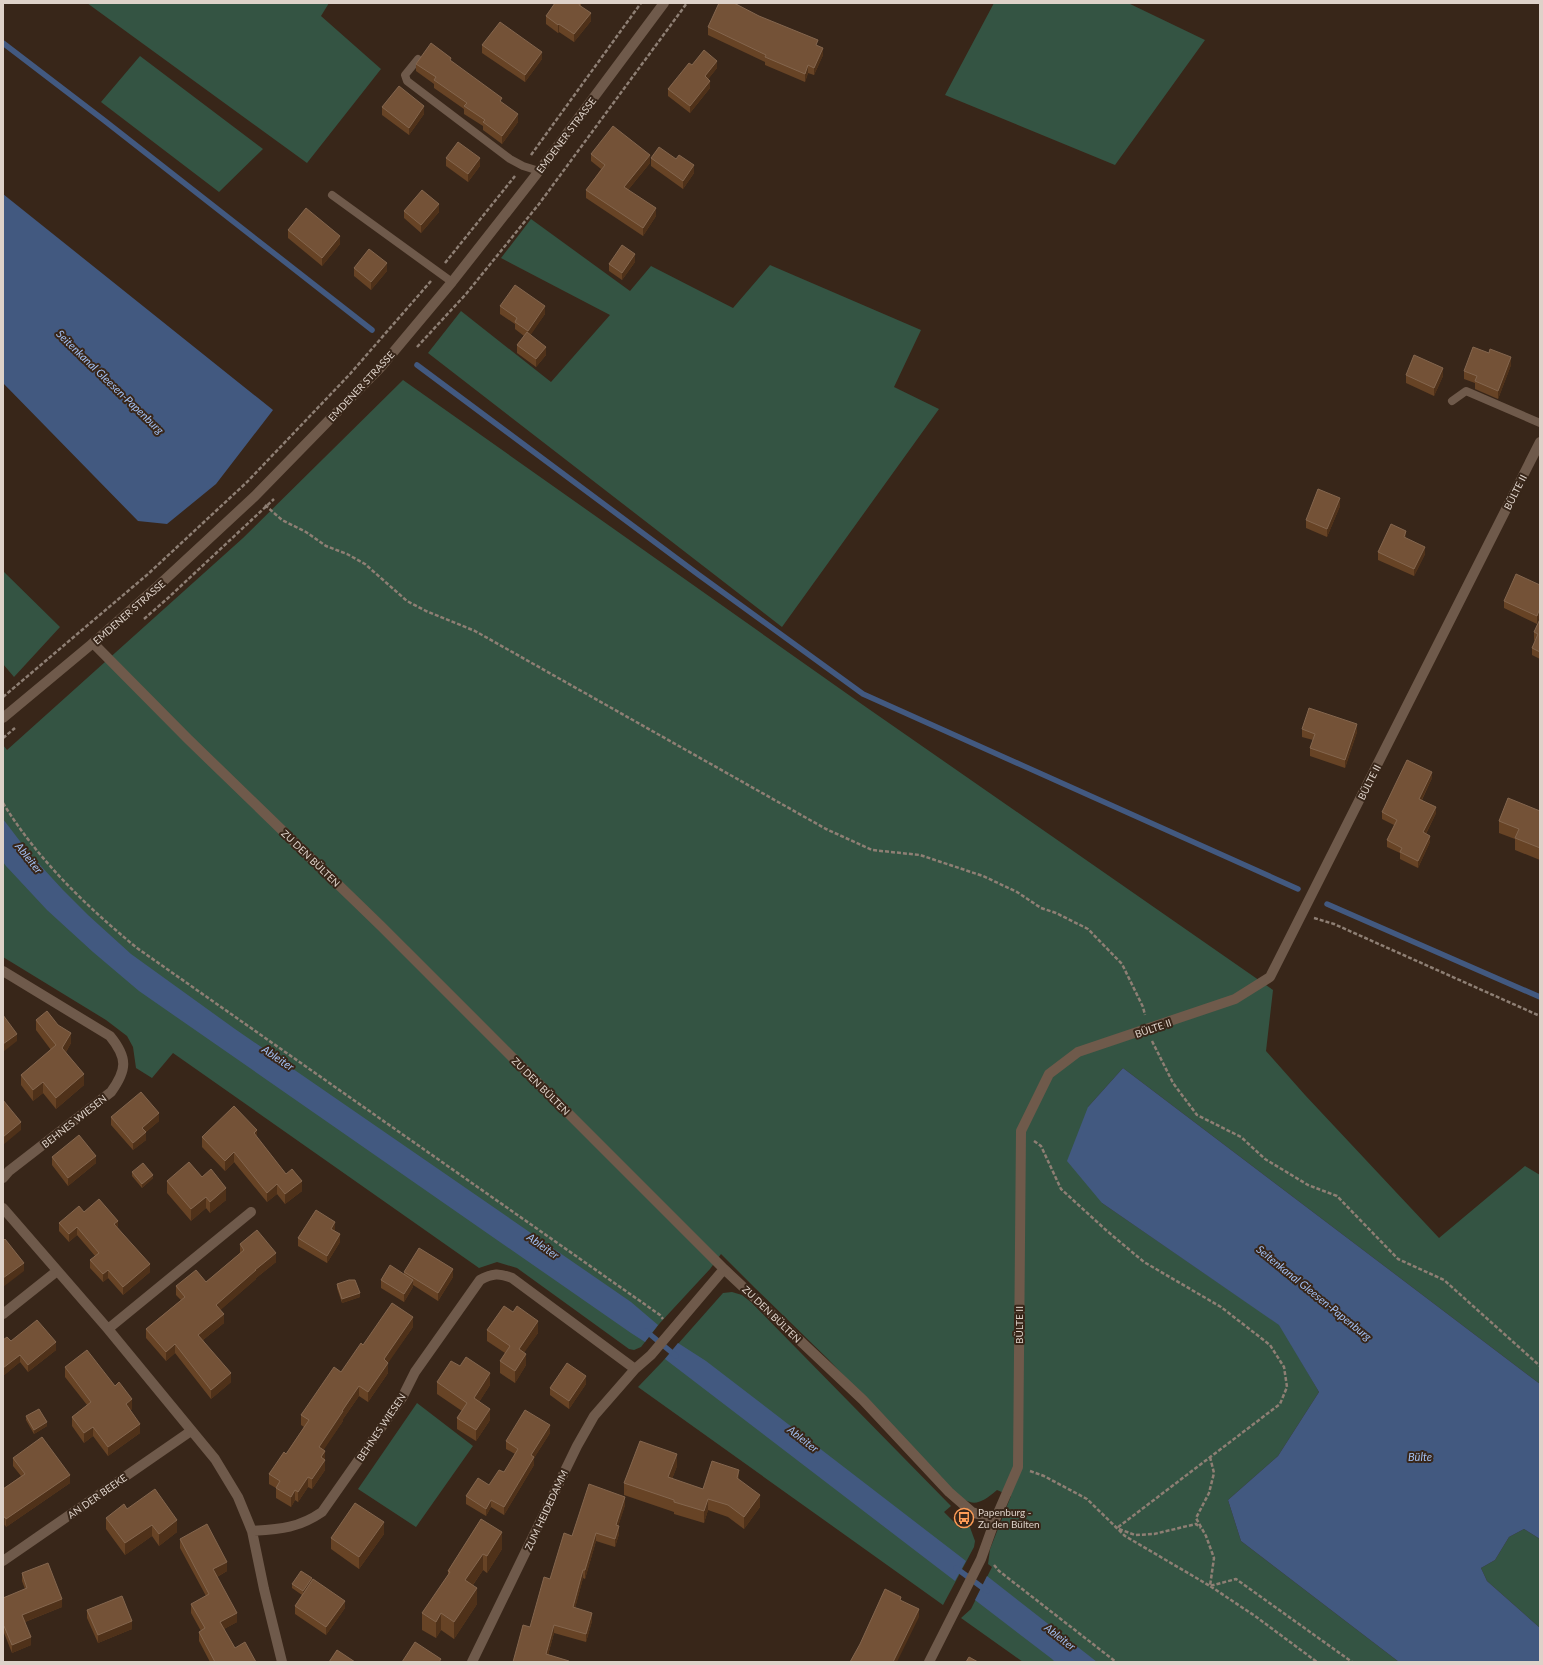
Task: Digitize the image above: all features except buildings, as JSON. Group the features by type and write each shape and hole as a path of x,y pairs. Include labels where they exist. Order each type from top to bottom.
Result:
{"street":[{"name":"EMDENER STRASSE","path":"3,718 93,643 158,586 255,496 380,368 452,282 539,171 664,3"},
{"name":"BÜLTE II","path":"929,1662 960,1602 1018,1467 1021,1131 1049,1074 1078,1052 1148,1030 1235,999 1270,977 1540,442"},
{"name":"ZU DEN BÜLTEN","path":"93,643 188,739 386,931 724,1269 862,1400 949,1492 972,1512 995,1520"},
{"name":"BEHNES WIESEN","path":"3,972 110,1036 118,1045 122,1054 124,1066 122,1077 111,1092 8,1171 3,1178"},
{"path":"3,1208 108,1329 215,1459 238,1496 252,1531 267,1604 282,1662"},
{"path":"108,1329 251,1212"},
{"name":"ZUM HEIDEDAMM","path":"472,1662 577,1446 594,1416 635,1369 652,1355 724,1269"},
{"path":"3,1314 57,1271"},
{"name":"BEHNES WIESEN","path":"252,1531 281,1529 297,1526 312,1519 322,1512 402,1398 415,1372 480,1280 488,1276 500,1274 512,1278 635,1369"},
{"name":"AN DER BEEKE","path":"3,1561 191,1431"}],"lane":[{"path":"418,59 405,75 407,81 510,159 523,166 539,171"},
{"path":"332,195 452,282"},
{"path":"1452,401 1466,391 1540,423"}],"path":[{"path":"3,697 148,574 247,482 350,374 438,271 523,166 641,3"},
{"path":"255,496 282,520 306,532 326,546 347,554 365,564 407,601 426,611 475,630 826,829 872,850 920,855 983,876 1017,892 1041,908 1056,913 1088,929 1122,964 1143,1007 1148,1030 1173,1084 1197,1115 1241,1137 1265,1159 1308,1185 1337,1196 1398,1259 1444,1280 1540,1366"},
{"path":"3,803 17,826 56,873 102,919 137,948 660,1315 672,1331"},
{"path":"1302,914 1334,924 1540,1016"},
{"path":"1021,1131 1041,1146 1061,1189 1107,1231 1144,1262 1221,1307 1270,1344 1284,1367 1287,1387 1280,1404 1117,1528"},
{"path":"1210,1457 1214,1473 1209,1493 1196,1518 1214,1558 1210,1586"},
{"path":"1018,1467 1044,1476 1087,1499 1125,1536 1210,1586 1255,1616 1317,1662"},
{"path":"1117,1528 1134,1535 1154,1534 1196,1524 1202,1529"},
{"path":"982,1553 999,1571 1116,1662"},
{"path":"1210,1586 1236,1579 1352,1662"}],"green space":[{"path":"87,3 329,3 321,16 381,69 307,163"},
{"path":"994,3 1128,3 1205,40 1115,165 945,95"},
{"path":"140,56 263,149 219,192 101,102"},
{"path":"531,219 630,291 651,266 733,308 770,265 921,330 894,387 939,409 782,627 428,353 461,311 551,382 610,315 501,258"},
{"path":"403,380 863,705 1273,990 1266,1051 1305,1095 1439,1238 1525,1166 1540,1175 1540,1384 1123,1068 1088,1107 1102,1203 1280,1325 1319,1392 1278,1456 1228,1500 1241,1541 1399,1662 1023,1662 961,1618 971,1609 992,1567 988,1564 990,1549 1011,1496 997,1490 984,1500 974,1503 969,1502 958,1495 828,1359 721,1254 710,1269 660,1323 641,1347 634,1350 629,1349 517,1268 497,1262 479,1268 173,1053 152,1078 136,1068 133,1047 127,1036 106,1020 3,957 3,745 7,750 243,538"},
{"path":"3,571 60,627 14,677 3,664"},
{"path":"732,1292 742,1295 752,1303 951,1506 944,1512 961,1529 968,1522 975,1541 974,1547 943,1605 638,1387 723,1293"},
{"path":"417,1403 473,1446 416,1527 358,1489"},
{"path":"1524,1529 1540,1539 1540,1628 1487,1581 1481,1568 1495,1560 1509,1537"}],"water":[{"name":"Seitenkanal Gleesen-Papenburg","path":"3,194 273,410 216,484 167,524 138,521 3,383"},
{"path":"3,819 29,853 63,890 131,954 235,1029 631,1302 658,1325 645,1342 139,991 47,910 6,866 3,862"},
{"name":"Bülte","path":"1123,1068 1540,1384 1540,1539 1524,1529 1509,1537 1495,1560 1481,1568 1487,1581 1540,1628 1540,1662 1399,1662 1241,1541 1228,1500 1278,1456 1319,1392 1279,1325 1102,1203 1067,1161 1088,1107"},
{"path":"678,1343 706,1361 966,1561 955,1581 665,1359"},
{"path":"987,1576 1097,1662 1055,1662 975,1600"}],"waterway":[{"path":"3,43 372,330"},
{"path":"417,365 699,575 863,694 1298,889"},
{"path":"1327,904 1540,997"},
{"name":"Ableiter","path":"646,1331 676,1356"},
{"name":"Ableiter","path":"956,1568 987,1591"}],"place":[{"name":"Papenburg - Zu den Bülten","path":"964,1518"}]}
